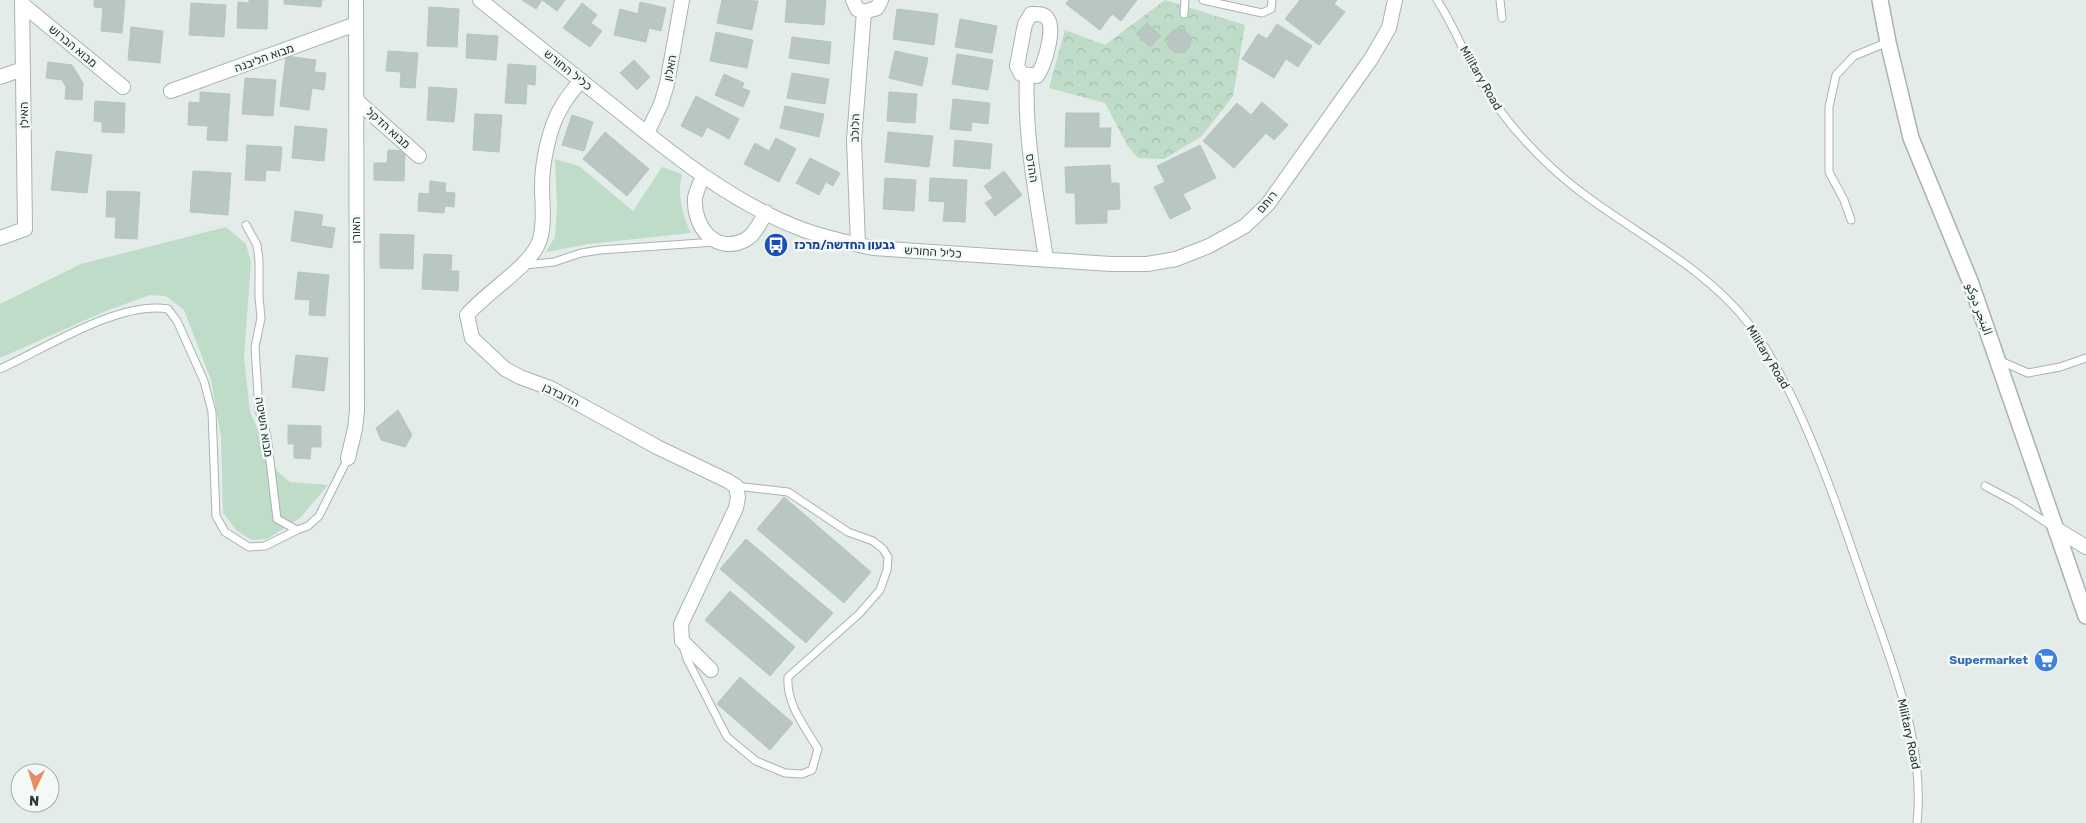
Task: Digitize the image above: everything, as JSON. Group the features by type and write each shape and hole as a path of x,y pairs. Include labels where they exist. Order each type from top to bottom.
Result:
{"street":[{"name":"האורן","path":"348,458 357,411 356,0"},
{"name":"האלון","path":"647,133 667,84 682,0"},
{"path":"853,0 857,9 864,12 878,8 881,0"},
{"name":"ההדס","path":"1043,0 1038,14 1031,14 1025,24 1017,66 1022,74 1027,76 1025,106 1028,138 1046,259"},
{"name":"רותם","path":"1046,259 1111,264 1146,264 1176,260 1209,246 1245,226 1268,204 1372,60 1389,28 1395,0"},
{"name":"البنجر دوكو","path":"1880,0 1911,138 1970,281 2058,530 2086,616"},
{"name":"כליל החורש","path":"482,1 703,176 738,198 803,230 858,244 908,251 1046,259"},
{"name":"האילן","path":"0,238 25,229 22,2"},
{"name":"מבוא הברוש","path":"22,2 123,87"},
{"name":"הלולב","path":"858,244 854,140 864,12"},
{"path":"1027,76 1037,76 1043,67 1051,33 1047,17 1038,14"},
{"name":"מבוא הליבנה","path":"172,91 356,24"},
{"path":"0,77 23,69"},
{"name":"הדובדבן","path":"581,80 560,109 552,129 542,182 540,239 534,252 523,265 477,303 467,315 472,338 505,369 550,388 657,447 728,480 736,486"},
{"name":"מבוא הדקל","path":"356,100 419,156"},
{"path":"703,176 695,197 697,213 702,231 715,242 732,244 746,240 758,227 766,212"},
{"path":"710,670 682,641 681,624 736,508 738,497 736,486"},
{"path":"2058,530 2086,547"}],"lane":[{"path":"1184,14 1186,0"},
{"path":"1203,0 1262,13 1271,9 1272,0"},
{"name":"Military Road","path":"1437,0 1475,72 1499,112 1552,168 1594,201 1679,259 1719,291 1750,325 1778,369 1807,429 1836,503 1904,704 1916,757 1920,802 1918,823"},
{"path":"1500,0 1502,18"},
{"path":"1851,220 1844,200 1829,172 1831,99 1836,76 1854,56 1888,42"},
{"name":"מבוא השיטה","path":"246,225 257,246 260,260 259,297 261,318 255,346 259,410 266,436 277,519 297,530"},
{"path":"523,265 554,262 580,253 600,250 715,242"},
{"path":"0,369 95,322 137,309 158,307 168,309 177,322 206,388 212,412 216,516 225,532 249,548 265,546 308,526 319,516 348,458"},
{"path":"1998,360 2028,373 2060,367 2086,358"},
{"path":"682,641 687,659 727,737 756,761 785,773 802,774 812,770 818,749 789,698 787,688 788,677 859,614 880,590 887,570 888,557 883,549 873,541 848,532 788,492 736,486"},
{"path":"1985,486 2015,502 2058,530"}],"green space":[{"path":"1165,0 1245,25 1233,96 1202,136 1164,159 1138,158 1127,145 1105,103 1049,88 1065,30 1105,45"},
{"path":"555,159 579,166 633,211 662,167 682,174 681,204 691,233 589,244 546,252 555,237 557,208"},
{"path":"226,227 246,244 251,262 244,358 250,412 277,471 290,482 328,485 300,518 267,539 252,540 237,531 223,513 221,437 211,380 184,310 166,296 150,295 106,311 0,358 0,304 81,264"}],"building":[{"path":"94,0 125,0 122,33 101,31 103,8 94,7"},
{"path":"249,0 268,0 267,29 237,28 238,2 249,3"},
{"path":"284,0 322,0 321,7 284,4"},
{"path":"522,0 542,0 536,9"},
{"path":"542,0 565,0 557,11"},
{"path":"722,0 758,1 752,30 717,23"},
{"path":"787,0 826,0 824,25 785,22"},
{"path":"1069,0 1137,0 1121,21 1112,14 1100,30 1066,4"},
{"path":"1300,0 1337,0 1334,4 1345,12 1319,45 1285,19"},
{"path":"640,2 666,8 661,31 649,28 646,42 614,35 620,9 638,14"},
{"path":"191,3 226,5 224,37 189,35"},
{"path":"582,3 597,15 591,23 602,31 590,47 563,28"},
{"path":"429,7 459,9 457,47 427,46"},
{"path":"897,9 938,14 934,45 893,39"},
{"path":"960,19 997,26 992,53 955,47"},
{"path":"1147,23 1161,36 1150,47 1136,34"},
{"path":"1277,24 1312,46 1298,67 1286,59 1274,78 1242,59 1258,34 1267,39"},
{"path":"131,27 163,31 160,63 128,60"},
{"path":"1179,29 1184,30 1190,36 1190,46 1184,52 1179,53 1174,52 1168,46 1167,41 1168,36 1174,30"},
{"path":"716,32 753,40 747,68 710,61"},
{"path":"467,34 498,36 496,60 466,58"},
{"path":"792,37 831,42 829,64 789,58"},
{"path":"388,51 418,53 415,88 400,87 401,72 386,71"},
{"path":"895,51 928,58 922,86 889,78"},
{"path":"957,54 993,60 988,90 952,84"},
{"path":"286,56 316,60 314,72 326,73 324,90 312,88 309,110 280,106"},
{"path":"634,60 650,77 637,90 620,73"},
{"path":"48,62 72,65 83,83 82,100 65,99 66,87 62,80 46,78"},
{"path":"508,64 536,66 535,85 527,84 526,104 505,103"},
{"path":"792,73 829,79 825,104 787,98"},
{"path":"724,74 744,83 742,88 750,91 743,107 715,95"},
{"path":"245,78 276,80 273,116 242,114"},
{"path":"429,87 457,89 454,122 427,120"},
{"path":"200,92 230,94 227,141 207,140 208,126 188,125 189,102 200,103"},
{"path":"889,92 917,94 915,123 887,121"},
{"path":"696,96 739,119 729,139 707,127 702,137 681,126"},
{"path":"953,99 990,103 988,124 972,122 971,131 950,129"},
{"path":"95,101 125,103 124,133 102,132 102,122 94,121"},
{"path":"1262,102 1288,125 1274,140 1266,133 1234,168 1203,141 1237,103 1251,115"},
{"path":"785,106 824,114 819,137 780,128"},
{"path":"1066,113 1099,113 1099,128 1111,128 1110,147 1065,147"},
{"path":"475,114 502,115 499,152 473,150"},
{"path":"572,115 593,122 584,151 562,145"},
{"path":"295,126 327,129 324,161 292,158"},
{"path":"605,132 649,169 627,196 583,159"},
{"path":"888,132 933,136 929,167 885,162"},
{"path":"776,138 796,149 779,182 744,164 755,143 769,151"},
{"path":"955,140 992,144 990,169 953,166"},
{"path":"247,145 282,147 280,171 266,170 265,181 245,180"},
{"path":"1200,145 1216,178 1183,194 1191,209 1170,219 1154,187 1165,182 1157,166"},
{"path":"388,150 405,151 404,181 374,180 374,163 387,163"},
{"path":"56,151 92,155 87,193 51,190"},
{"path":"810,158 840,173 833,186 826,182 819,195 796,183"},
{"path":"1110,165 1111,183 1119,183 1120,209 1107,210 1107,223 1076,224 1075,193 1066,193 1065,167"},
{"path":"193,171 231,173 228,215 190,212"},
{"path":"1004,171 1022,195 995,216 985,203 993,198 984,186"},
{"path":"885,178 916,180 914,211 883,209"},
{"path":"930,178 967,180 965,222 943,221 945,202 929,201"},
{"path":"430,181 446,183 445,192 455,193 454,207 445,206 444,213 418,211 419,193 429,194"},
{"path":"107,191 140,192 137,239 115,238 116,217 106,217"},
{"path":"295,211 323,215 321,226 335,228 332,248 291,241"},
{"path":"380,234 414,235 413,269 380,268"},
{"path":"424,254 452,255 451,271 459,271 458,291 422,289"},
{"path":"298,272 329,275 325,316 309,315 310,300 295,299"},
{"path":"296,355 328,358 324,391 292,387"},
{"path":"398,410 412,435 405,447 381,440 376,428"},
{"path":"288,425 321,426 321,447 311,447 310,459 294,458 294,444 288,444"},
{"path":"784,497 871,572 844,603 757,529"},
{"path":"746,539 833,613 806,643 720,569"},
{"path":"730,591 795,647 770,676 705,620"},
{"path":"740,677 793,723 770,750 717,704"}],"place":[{"name":"גבעון החדשה/מרכז","path":"776,245"},
{"name":"Supermarket","path":"2046,660"}]}
